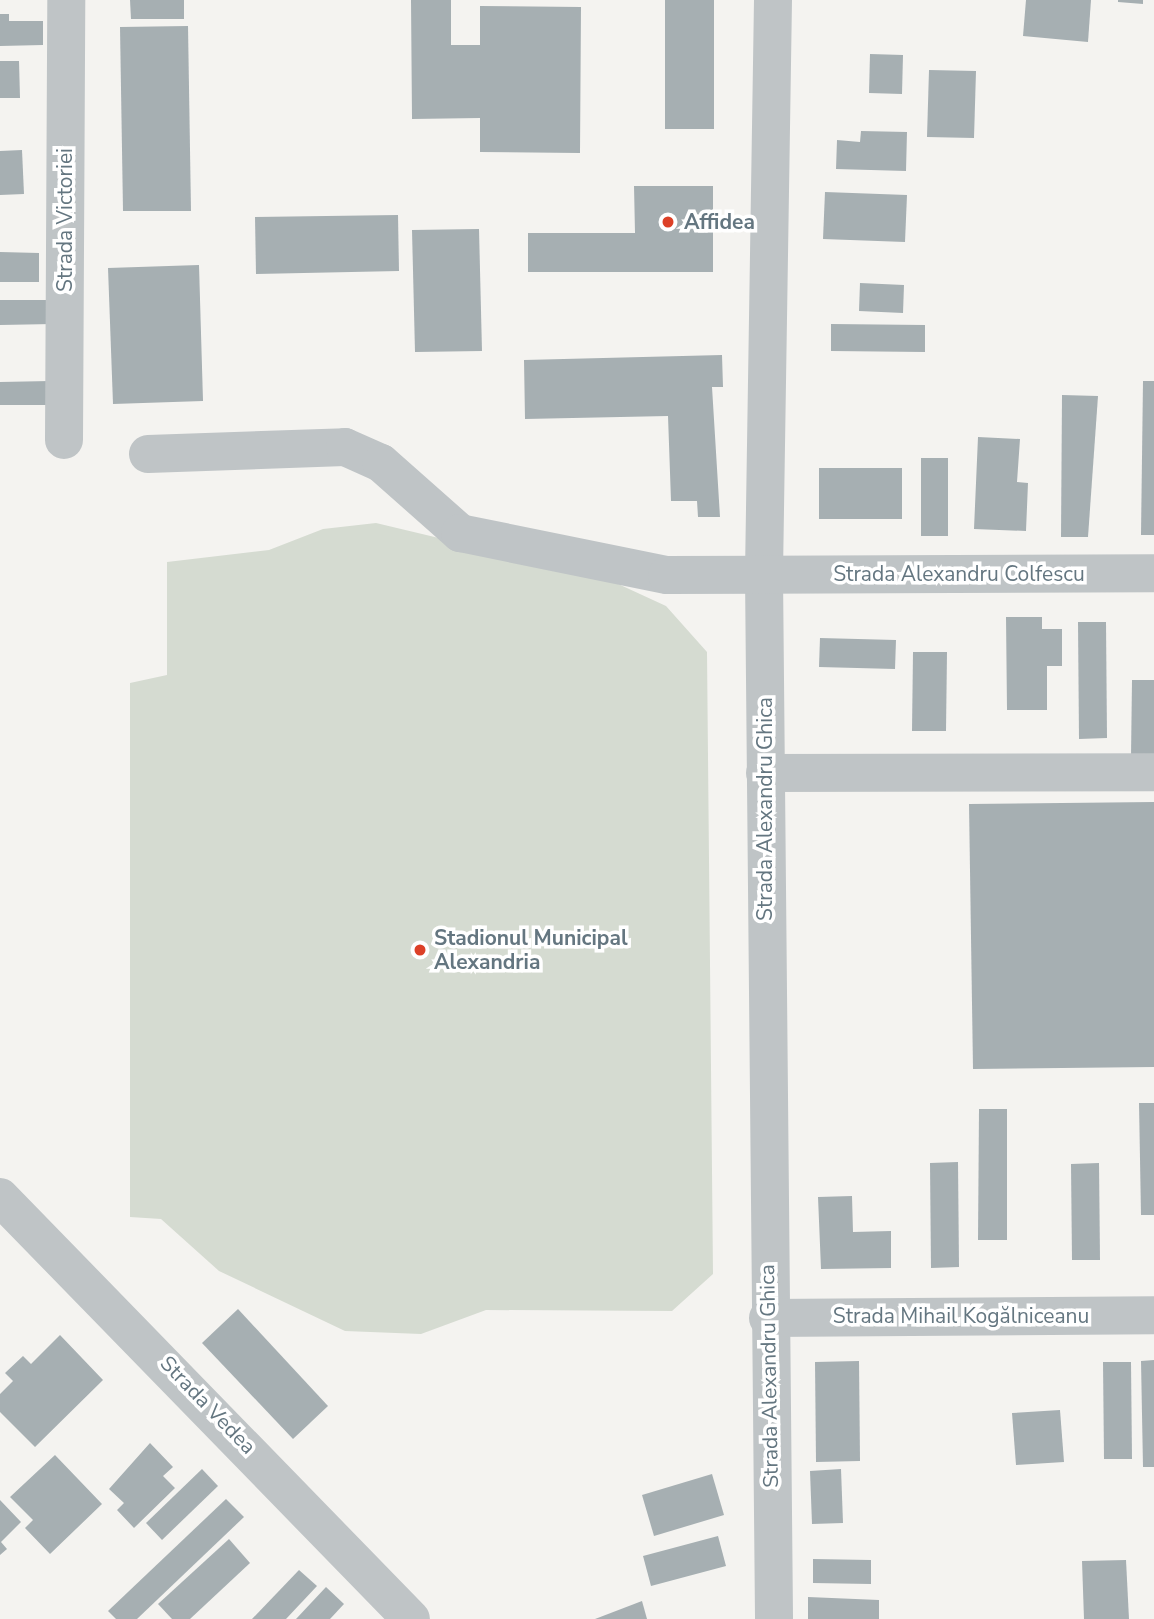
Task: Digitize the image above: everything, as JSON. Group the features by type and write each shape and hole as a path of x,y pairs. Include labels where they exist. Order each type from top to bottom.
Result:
{"street":[{"name":"Strada Victoriei","path":"64,440 66,0"},
{"name":"Strada Alexandru Ghica","path":"773,0 764,575 768,1318 774,1619"},
{"name":"Strada Alexandru Colfescu","path":"148,454 345,447 381,463 460,533 667,575 1154,573"},
{"path":"765,773 1154,772"},
{"name":"Strada Vedea","path":"0,1197 411,1619"},
{"name":"Strada Mihail Kogălniceanu","path":"768,1318 1154,1315"}],"shaded area":[{"name":"Stadionul Municipal Alexandria","path":"376,523 603,577 666,606 707,652 713,1274 672,1311 486,1310 421,1334 345,1331 219,1271 161,1219 130,1217 130,683 167,675 167,562 269,550 323,529"}],"building":[{"path":"130,0 184,0 184,19 131,19"},
{"path":"411,0 451,0 451,45 480,45 480,6 581,7 580,153 480,152 480,118 412,119"},
{"path":"665,0 714,0 714,129 665,129"},
{"path":"1026,0 1091,0 1088,42 1023,36"},
{"path":"1143,0 1143,4 1118,2"},
{"path":"0,14 9,14 9,21 43,21 43,45 0,46"},
{"path":"188,26 191,211 123,211 120,27"},
{"path":"870,54 903,55 902,94 869,93"},
{"path":"0,61 19,61 20,98 0,98"},
{"path":"929,70 976,71 974,138 927,137"},
{"path":"861,131 907,132 906,171 836,169 837,140 860,142"},
{"path":"22,150 24,194 0,195 0,151"},
{"path":"634,186 713,186 713,272 528,272 528,233 635,233"},
{"path":"825,192 907,195 905,242 823,239"},
{"path":"398,215 399,271 256,274 255,217"},
{"path":"479,229 482,351 415,352 412,230"},
{"path":"0,252 39,253 39,282 0,282"},
{"path":"199,265 203,401 113,404 108,268"},
{"path":"860,283 904,285 903,313 859,311"},
{"path":"0,300 53,300 53,324 0,325"},
{"path":"831,324 925,325 925,352 831,351"},
{"path":"722,355 723,387 712,387 720,517 698,517 697,501 671,501 668,416 525,419 524,360"},
{"path":"50,381 50,405 0,405 0,382"},
{"path":"1143,381 1154,381 1154,535 1141,535"},
{"path":"1062,395 1098,396 1088,537 1061,537"},
{"path":"978,437 1020,439 1017,482 1028,483 1026,531 974,529"},
{"path":"921,458 948,458 948,536 921,536"},
{"path":"819,468 902,468 902,519 819,519"},
{"path":"1006,617 1042,617 1042,629 1062,629 1062,666 1047,666 1047,710 1007,710"},
{"path":"1078,622 1106,622 1107,738 1079,739"},
{"path":"820,638 896,640 895,669 819,667"},
{"path":"913,652 947,652 946,731 912,731"},
{"path":"1132,680 1154,680 1154,757 1131,757"},
{"path":"1154,802 1154,1067 973,1069 969,804"},
{"path":"1139,1103 1154,1103 1154,1215 1141,1215"},
{"path":"979,1109 1007,1109 1007,1240 978,1240"},
{"path":"958,1162 959,1267 931,1268 930,1163"},
{"path":"1099,1163 1100,1260 1072,1260 1071,1164"},
{"path":"852,1196 853,1232 891,1231 891,1268 821,1269 818,1197"},
{"path":"238,1309 328,1406 293,1439 202,1343"},
{"path":"60,1335 103,1380 35,1447 0,1412 0,1394 13,1381 5,1373 23,1356 31,1364"},
{"path":"1154,1360 1154,1467 1143,1467 1141,1361"},
{"path":"859,1361 860,1461 816,1462 815,1362"},
{"path":"1103,1362 1131,1362 1132,1459 1104,1459"},
{"path":"1060,1410 1064,1462 1016,1465 1012,1413"},
{"path":"150,1443 173,1467 163,1476 175,1488 134,1528 117,1510 124,1503 109,1489"},
{"path":"55,1455 102,1504 50,1554 25,1528 33,1520 10,1497"},
{"path":"202,1469 218,1486 162,1540 146,1523"},
{"path":"841,1469 843,1523 812,1524 810,1471"},
{"path":"712,1474 724,1515 654,1536 642,1495"},
{"path":"226,1499 244,1517 137,1619 116,1619 108,1611"},
{"path":"0,1500 21,1522 1,1542 7,1549 0,1555"},
{"path":"718,1536 726,1566 651,1586 643,1556"},
{"path":"229,1539 250,1563 190,1619 172,1619 158,1604"},
{"path":"813,1559 871,1560 871,1584 813,1583"},
{"path":"1126,1560 1129,1619 1084,1619 1082,1561"},
{"path":"299,1570 317,1586 286,1619 252,1619"},
{"path":"326,1587 344,1604 330,1619 296,1619"},
{"path":"808,1597 879,1600 879,1619 808,1619"},
{"path":"642,1601 647,1619 595,1619"}],"place":[{"name":"Affidea","path":"668,222"},
{"name":"Stadionul Municipal Alexandria","path":"420,950"}]}
